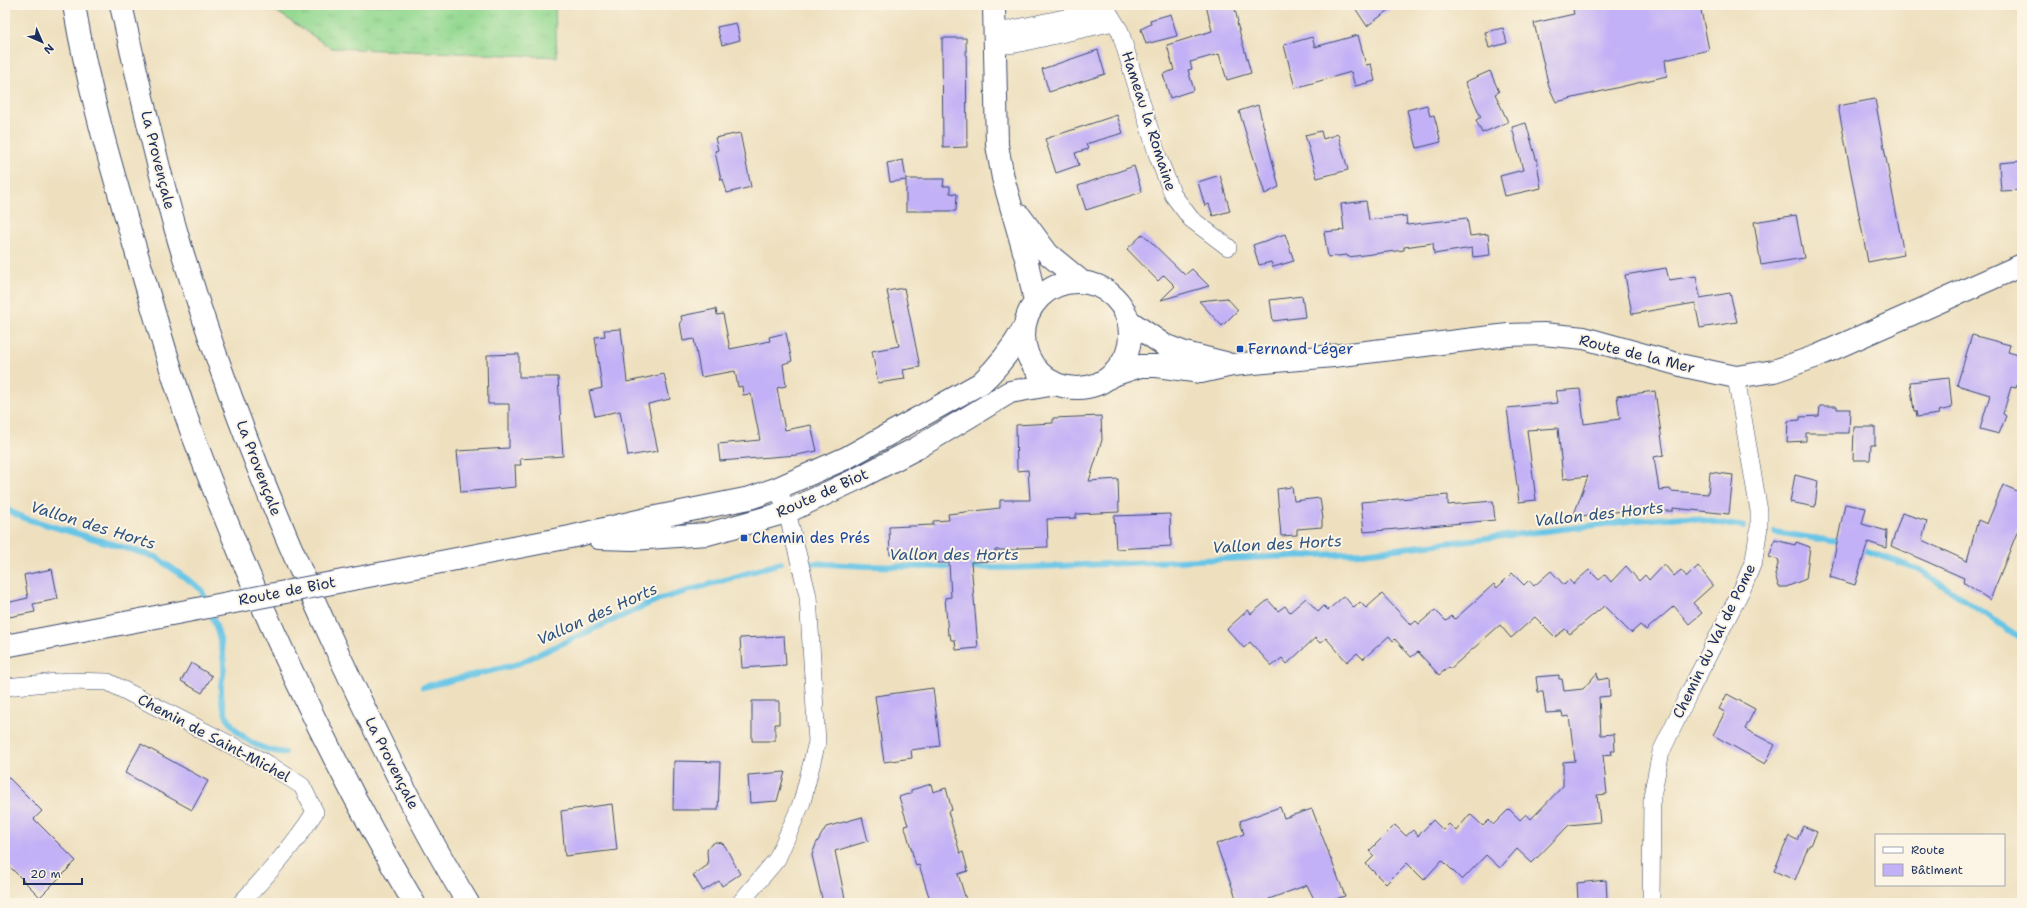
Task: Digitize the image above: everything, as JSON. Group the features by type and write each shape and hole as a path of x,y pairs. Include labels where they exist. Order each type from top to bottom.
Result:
{"main road":[{"path":"74,5 102,137 191,428 246,566 285,656 394,870 414,903"},
{"name":"La Provençale","path":"121,5 148,120 179,241 216,353 261,478 315,602 400,781 468,903"},
{"path":"994,5 996,145 1035,302"},
{"path":"1012,205 1048,254 1082,282"},
{"name":"Route de la Mer","path":"1232,365 1333,356 1508,335 1543,334 1584,338 1684,366 1736,377 1774,371 1817,356 2022,265"},
{"path":"1082,282 1098,286 1112,294 1122,306 1129,321 1131,336 1129,350 1123,364 1113,375 1100,384 1085,388 1070,388 1055,384 1041,375 1030,361 1025,345 1024,328 1028,315 1035,302 1048,290 1064,284 1082,282"},
{"path":"1129,321 1164,344 1185,353 1232,365"},
{"name":"Route de Biot","path":"5,646 570,537 651,518 750,498 778,488 846,458 981,383 995,370 1010,351 1024,328"},
{"path":"1113,375 1140,366 1157,366 1201,372 1232,365"},
{"name":"Route de Biot","path":"570,537 632,539 708,534 787,512 857,479 917,448 1010,392 1055,384"}],"street":[{"name":"Hameau la Romaine","path":"994,38 1008,30 1108,12 1120,31 1158,157 1172,195 1191,219 1228,247"},
{"name":"Chemin du Val de Pome","path":"1651,903 1652,796 1661,752 1743,587 1754,560 1759,527 1759,511 1736,377"},
{"path":"740,903 777,859 802,802 817,742 808,596 787,512 778,488"},
{"name":"Chemin de Saint-Michel","path":"5,687 68,681 108,682 268,764 302,786 315,812 302,832 276,865 241,903"}],"green space":[{"path":"267,5 555,5 557,57 331,48"}],"building":[{"path":"1206,5 1234,5 1237,23 1251,73 1227,80 1219,54 1190,62 1192,69 1188,70 1194,90 1170,98 1163,74 1174,70 1167,45 1212,31"},
{"path":"1353,5 1396,5 1367,26"},
{"path":"1572,5 1598,5 1598,8 1612,5 1700,5 1709,50 1665,60 1667,76 1556,102 1549,87 1534,23 1574,14"},
{"path":"1171,14 1177,36 1146,44 1141,29 1151,24 1150,20"},
{"path":"736,23 740,40 722,45 717,27"},
{"path":"1503,28 1507,43 1489,48 1485,32"},
{"path":"1358,35 1366,65 1371,64 1375,81 1355,86 1351,72 1295,88 1284,45 1312,37 1315,47"},
{"path":"942,38 966,38 967,147 943,148"},
{"path":"1098,50 1105,74 1049,92 1042,69"},
{"path":"1490,71 1499,92 1495,94 1508,122 1482,133 1476,120 1481,117 1465,82"},
{"path":"1875,99 1904,255 1868,262 1838,106"},
{"path":"1258,105 1279,187 1265,194 1239,111"},
{"path":"1427,105 1430,116 1434,115 1441,142 1417,148 1407,110"},
{"path":"1117,115 1123,133 1086,144 1088,149 1075,153 1079,165 1056,173 1045,139"},
{"path":"1526,123 1537,162 1541,188 1505,196 1500,176 1523,170 1512,127"},
{"path":"1321,131 1323,139 1338,134 1348,170 1317,178 1305,135"},
{"path":"740,133 751,187 727,193 723,179 721,180 715,151 718,150 715,138"},
{"path":"903,160 906,179 944,179 943,186 950,186 950,193 957,194 956,211 906,211 906,180 890,182 887,163"},
{"path":"2022,161 2022,190 2001,191 1999,163"},
{"path":"1134,166 1142,192 1086,210 1078,186"},
{"path":"1220,175 1230,211 1213,216 1209,204 1205,206 1198,182"},
{"path":"1366,201 1369,220 1406,216 1407,225 1467,218 1470,236 1488,234 1490,255 1473,257 1472,248 1434,254 1433,243 1404,247 1404,250 1348,257 1347,255 1328,257 1324,232 1344,230 1341,204"},
{"path":"1796,215 1804,258 1761,265 1754,222"},
{"path":"1143,234 1185,275 1192,269 1209,286 1161,300 1175,286 1164,275 1158,281 1127,249"},
{"path":"1285,234 1294,261 1273,267 1271,262 1259,265 1253,245"},
{"path":"1666,268 1669,280 1696,276 1700,298 1730,293 1737,322 1700,328 1695,303 1632,314 1625,275"},
{"path":"904,288 920,367 903,370 905,379 878,383 872,351 899,346 887,291"},
{"path":"1302,296 1305,317 1273,321 1270,300"},
{"path":"1227,298 1238,310 1222,326 1199,301"},
{"path":"716,309 717,315 723,314 730,349 770,341 769,337 786,333 792,361 783,364 786,386 777,388 785,430 811,425 817,451 797,455 720,461 718,444 760,440 751,394 743,395 742,386 738,387 735,371 701,377 694,339 683,341 680,322 682,321 681,316"},
{"path":"621,329 627,382 664,374 670,399 648,404 658,451 628,456 620,411 595,416 589,391 602,388 595,337 605,336 604,330"},
{"path":"1972,335 2010,345 2008,352 2022,356 2022,367 2016,388 2011,387 2003,414 2006,416 1999,434 1980,429 1990,395 1957,385"},
{"path":"519,354 519,377 558,377 563,456 520,459 521,465 515,465 516,487 461,492 457,451 509,448 509,404 488,404 487,355"},
{"path":"1949,378 1952,408 1938,411 1939,414 1917,417 1916,411 1914,411 1910,382"},
{"path":"1580,389 1584,424 1620,419 1617,396 1655,391 1664,455 1654,457 1659,490 1670,489 1671,491 1708,494 1710,472 1733,475 1729,514 1673,508 1673,511 1623,511 1573,517 1588,476 1563,479 1558,428 1527,430 1536,500 1519,502 1507,408 1558,403 1556,391"},
{"path":"1820,406 1837,406 1837,409 1850,409 1849,433 1806,433 1806,441 1787,442 1788,421 1800,420 1800,417 1819,416"},
{"path":"1101,416 1102,440 1089,481 1118,479 1119,512 1076,514 1076,518 1047,519 1048,547 1017,548 1017,550 995,550 995,561 971,562 978,648 956,650 955,640 951,640 950,634 948,635 945,598 951,597 949,563 938,563 937,552 890,555 889,527 933,525 933,521 949,520 948,514 1000,508 1000,500 1030,500 1028,470 1017,471 1016,425 1053,423 1053,418"},
{"path":"1854,427 1875,427 1875,445 1871,445 1870,460 1853,460"},
{"path":"1795,475 1818,481 1815,507 1790,502"},
{"path":"2003,485 2022,493 2022,520 1990,600 1963,582 1964,578 1891,546 1902,513 1927,521 1922,540 1967,561 1978,520 1987,524"},
{"path":"1292,487 1294,501 1320,498 1323,519 1322,527 1297,529 1297,535 1281,536 1277,489"},
{"path":"1448,495 1448,505 1493,501 1495,520 1364,532 1361,502"},
{"path":"1845,504 1866,508 1862,524 1887,531 1886,548 1868,542 1855,585 1830,577"},
{"path":"1170,514 1171,546 1116,549 1114,516"},
{"path":"1775,540 1795,545 1796,542 1810,547 1806,579 1786,587 1779,587 1775,575 1779,560 1769,557"},
{"path":"1664,564 1674,576 1681,570 1687,577 1698,566 1713,585 1693,603 1702,613 1689,624 1674,606 1646,630 1640,625 1631,633 1604,606 1570,634 1565,629 1555,637 1535,617 1511,638 1500,625 1450,669 1449,667 1439,675 1418,652 1411,657 1395,639 1393,641 1389,636 1363,659 1357,653 1347,662 1326,638 1320,643 1315,638 1287,664 1282,658 1272,666 1250,642 1244,648 1227,629 1248,610 1251,614 1268,600 1278,611 1285,606 1290,612 1306,598 1318,612 1324,606 1328,610 1344,596 1354,608 1360,602 1366,608 1382,594 1411,625 1416,621 1419,624 1435,610 1446,621 1452,616 1455,619 1494,584 1497,588 1512,573 1524,585 1529,580 1534,586 1551,571 1564,585 1569,580 1573,584 1589,570 1599,580 1605,575 1611,582 1626,566 1639,581 1645,575 1649,580"},
{"path":"52,569 58,599 33,604 35,612 9,617 6,603 28,598 24,575"},
{"path":"784,636 786,665 742,668 740,638"},
{"path":"191,663 212,676 202,693 181,681"},
{"path":"1597,673 1598,680 1609,678 1610,696 1599,697 1601,735 1614,734 1615,751 1611,751 1612,754 1603,755 1607,794 1597,795 1600,822 1569,825 1532,863 1517,849 1500,868 1486,855 1462,880 1442,860 1424,880 1407,863 1386,884 1366,864 1374,856 1369,851 1395,825 1406,836 1413,830 1418,836 1433,820 1443,830 1449,824 1456,831 1470,814 1483,826 1489,820 1493,825 1509,809 1520,820 1526,814 1531,819 1563,786 1563,762 1575,761 1569,716 1563,717 1562,712 1546,713 1543,692 1538,692 1536,677 1559,675 1559,679 1562,679 1564,691 1583,689"},
{"path":"933,688 940,746 911,750 912,758 884,762 875,696"},
{"path":"1727,694 1755,709 1745,729 1775,745 1765,764 1713,735 1725,712 1719,709"},
{"path":"752,701 779,701 779,724 775,724 775,741 752,741"},
{"path":"141,744 208,781 192,810 125,773"},
{"path":"674,761 720,762 718,810 673,810"},
{"path":"785,772 777,801 750,803 748,775"},
{"path":"5,774 42,811 34,819 76,861 40,897 5,862"},
{"path":"931,784 933,792 946,788 952,810 948,811 960,853 963,852 968,871 958,874 967,903 931,903 919,865 916,866 904,826 908,825 899,797 911,793 911,790"},
{"path":"612,804 617,850 565,856 561,811"},
{"path":"1280,807 1284,818 1312,809 1345,896 1323,903 1316,903 1307,885 1269,899 1270,903 1238,903 1216,844 1244,834 1240,821"},
{"path":"862,817 868,841 835,851 846,903 823,903 812,855 816,844 826,827"},
{"path":"1803,826 1817,832 1811,845 1809,845 1795,880 1774,871 1789,836 1797,840"},
{"path":"715,842 722,843 725,846 740,874 722,886 719,881 703,891 693,875 708,865 708,847"},
{"path":"1606,880 1607,899 1578,900 1577,883"}],"waterway":[{"name":"Vallon des Horts","path":"5,509 24,518 156,557 201,589 207,603"},
{"name":"Vallon des Horts","path":"809,563 865,566 1012,568 1362,553 1638,520 1684,517 1744,527"},
{"name":"Vallon des Horts","path":"1775,532 1844,543"},
{"name":"Vallon des Horts","path":"1859,548 1920,570 2022,639"},
{"name":"Vallon des Horts","path":"423,687 515,665 657,600 781,563"},
{"name":"Vallon des Horts","path":"210,611 221,644 224,665 221,689 222,702 226,714 232,725 249,741 260,747 285,753"}],"place":[{"name":"Fernand Léger","path":"1240,349"},
{"name":"Chemin des Prés","path":"744,538"}]}
